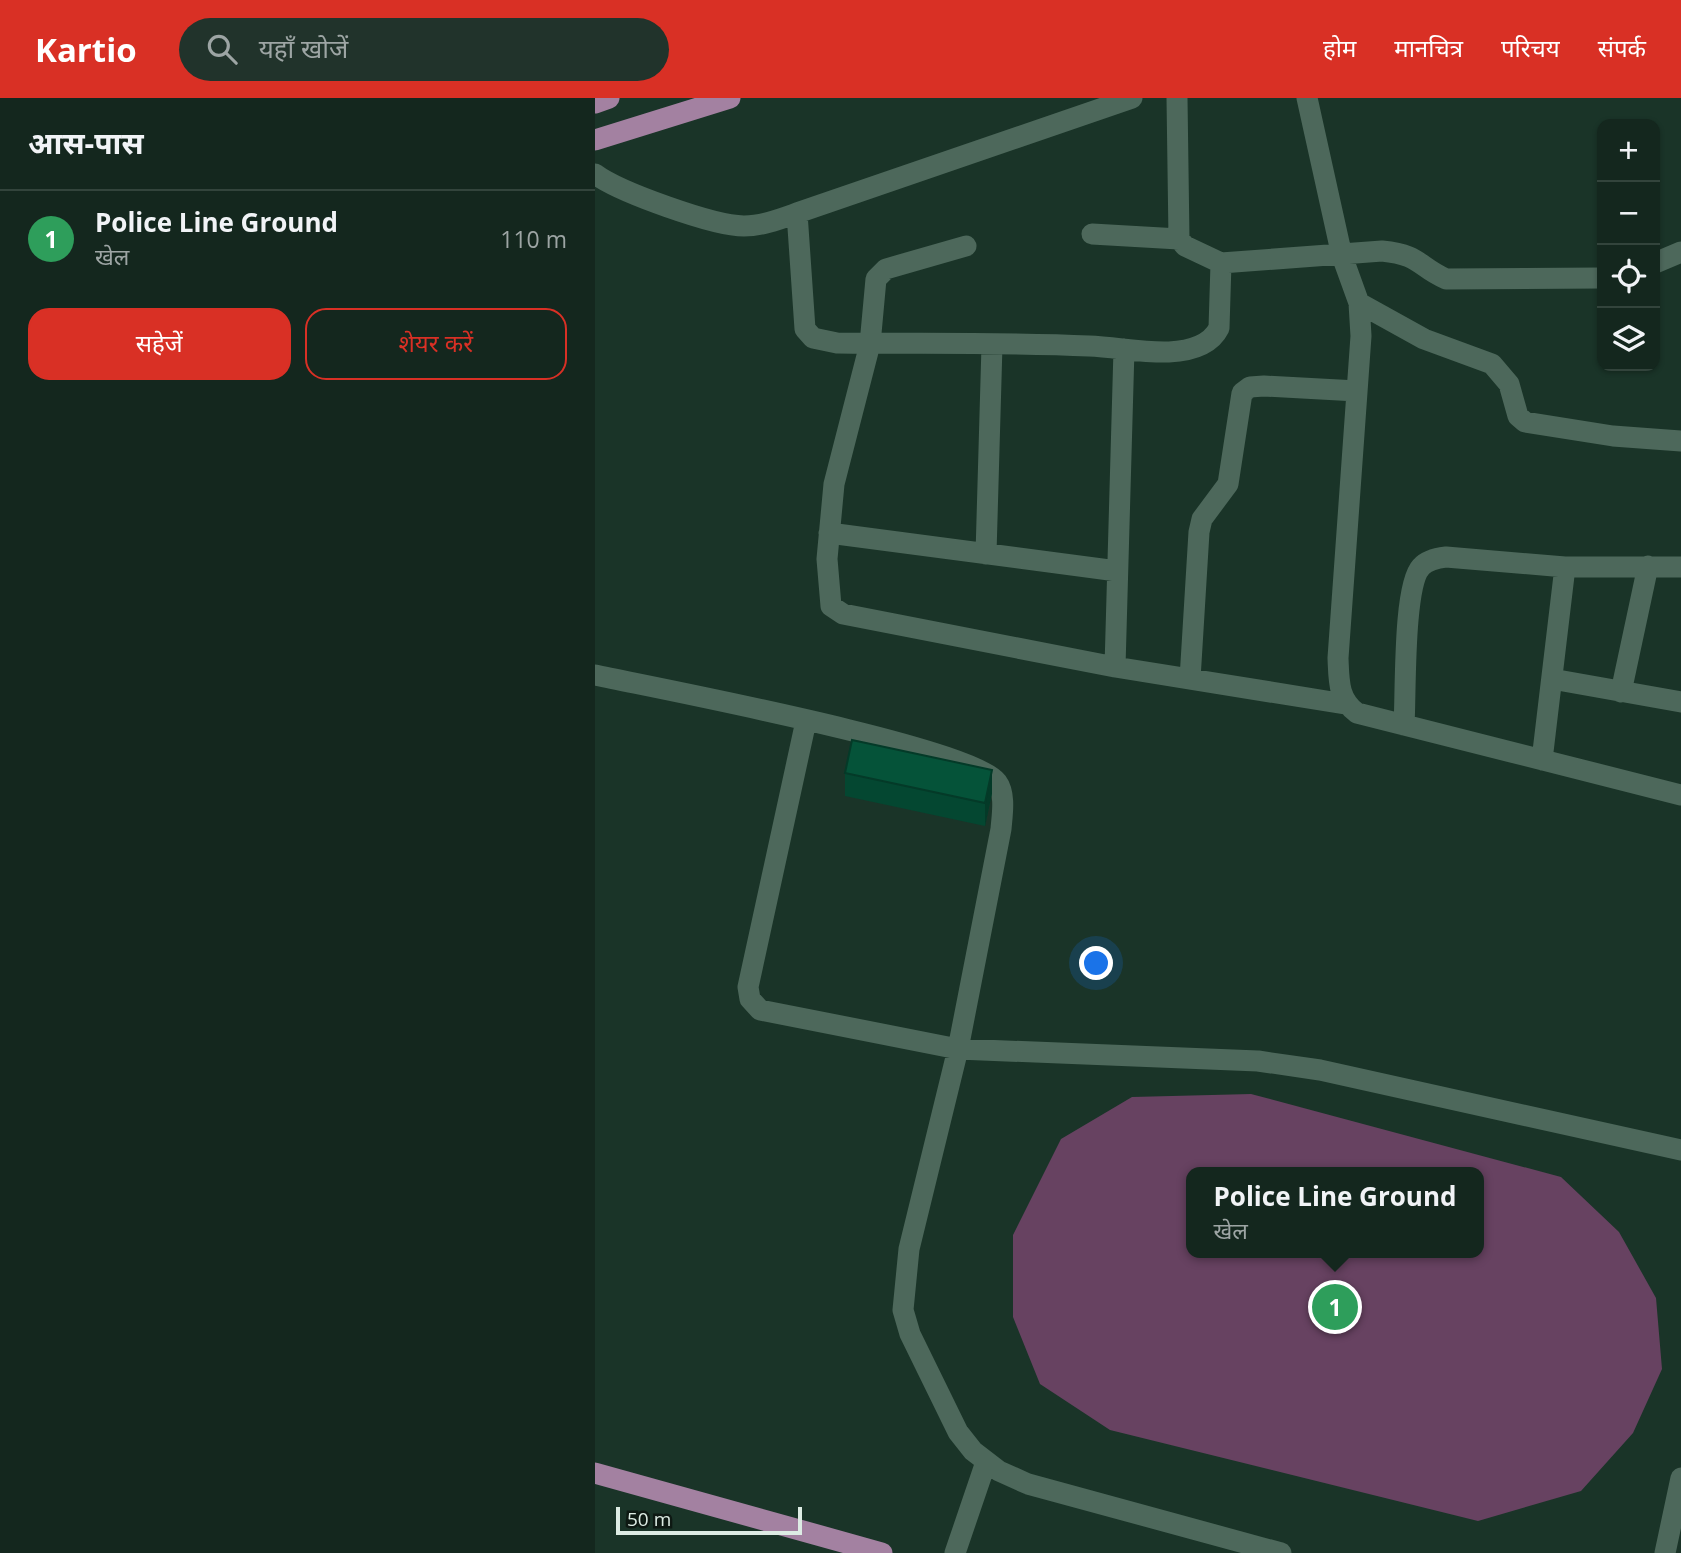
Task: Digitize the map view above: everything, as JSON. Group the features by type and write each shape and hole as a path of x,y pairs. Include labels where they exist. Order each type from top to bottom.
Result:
{"main road":[{"path":"595,103 609,98"},
{"path":"595,140 730,98"},
{"path":"595,1473 882,1553"}],"street":[{"path":"595,174 616,186 722,224 745,226 797,213 1132,98"},
{"path":"1177,98 1179,239 1185,246 1221,263 1382,251 1404,253 1421,261 1434,274 1446,279 1469,281 1597,278"},
{"path":"1307,98 1342,256 1359,303 1361,336 1338,658 1340,688 1345,704"},
{"path":"797,213 805,329 813,338 837,343 992,345 1168,352 1205,344 1215,338 1219,328 1221,263"},
{"path":"1092,234 1179,239"},
{"path":"966,246 886,269 876,279 870,344 834,484 827,592 831,606 843,614 1115,667 1345,704 1357,713 1404,726 1681,795"},
{"path":"1660,261 1681,252"},
{"path":"1359,303 1424,339 1492,364 1509,384 1518,416 1525,422 1601,434 1681,442"},
{"path":"986,554 992,345"},
{"path":"1115,667 1124,349"},
{"path":"1189,680 1199,532 1202,519 1228,484 1242,393 1250,387 1264,386 1357,391"},
{"path":"829,533 1117,571"},
{"path":"1404,726 1409,598 1420,567 1433,559 1446,557 1565,567 1681,567"},
{"path":"1621,692 1648,566"},
{"path":"1542,760 1565,567"},
{"path":"595,675 806,721 952,758 982,771 998,783 1003,802 1001,829 958,1049 909,1249 903,1310 910,1334 958,1432 986,1462 1028,1484 1281,1553"},
{"path":"1552,680 1681,702"},
{"path":"806,721 751,971 750,999 760,1010 958,1049 1258,1061 1419,1091 1681,1150"},
{"path":"955,1553 986,1462"},
{"path":"1665,1553 1681,1478"}],"shaded area":[{"path":"1251,1094 1561,1177 1619,1232 1656,1298 1662,1369 1633,1433 1581,1491 1478,1521 1110,1430 1040,1384 1013,1317 1013,1235 1061,1139 1132,1097"}],"building":[{"path":"852,740 992,770 985,803 845,773"}],"place":[{"name":"Police Line Ground","path":"1335,1307"}]}
